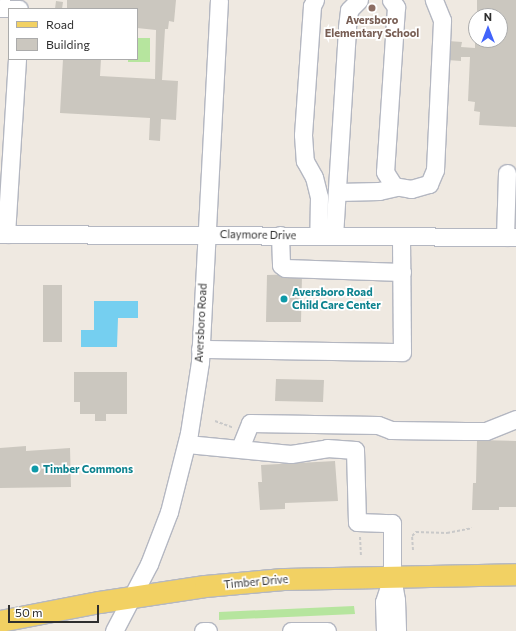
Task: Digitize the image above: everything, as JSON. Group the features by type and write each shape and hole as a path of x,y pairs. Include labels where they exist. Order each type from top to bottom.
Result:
{"main road":[{"name":"Timber Drive","path":"0,621 131,597 205,586 283,579 516,574"}],"street":[{"name":"Aversboro Road","path":"114,631 149,564 169,512 187,444 200,349 219,0"},
{"path":"315,0 312,6 304,135 306,161 314,177 326,236"},
{"path":"326,236 337,192 349,10 359,0"},
{"path":"391,0 396,8 386,172 394,186 397,187"},
{"path":"337,192 379,191 397,187 411,189 429,184 435,170 442,20 434,0"},
{"path":"3,234 17,60"},
{"path":"507,173 511,237"},
{"name":"Claymore Drive","path":"3,234 511,237"},
{"path":"280,236 281,265 285,268 402,272"},
{"path":"200,349 402,352 401,236"},
{"path":"240,448 250,423 378,425 391,430 479,431 516,419"},
{"path":"187,444 291,454 327,448 355,450 357,522 392,524 392,577 396,600 397,631"},
{"path":"385,631 384,602 392,577"},
{"path":"203,631 208,631"},
{"path":"290,631 327,631"}],"path":[{"path":"215,421 239,430"},
{"path":"413,550 412,536 416,532 447,533 472,528"},
{"path":"360,530 361,556"}],"green space":[{"path":"138,38 150,38 150,62 128,62 128,60 138,60"},
{"path":"354,606 355,614 219,620 219,612"}],"water":[{"path":"94,301 138,301 138,318 118,318 117,347 81,347 81,330 94,330"}],"building":[{"path":"67,0 176,0 174,22 169,21 168,29 165,29 162,80 178,81 176,120 161,119 160,141 149,140 150,118 60,113 63,60 101,60 100,76 155,79 156,30 138,28 138,8 67,8"},
{"path":"477,0 516,0 516,127 479,125 480,112 474,111 475,102 468,101 470,57 461,57 461,61 447,60 448,41 462,42 461,47 468,48 508,48 508,8 477,8"},
{"path":"56,1 63,2 62,8 55,8"},
{"name":"Aversboro Road Child Care Center","path":"302,274 301,322 266,322 267,275"},
{"path":"43,285 62,285 62,342 43,342"},
{"path":"74,372 127,372 127,414 106,414 106,421 95,421 95,414 80,414 80,402 74,402"},
{"path":"276,379 324,380 323,402 275,401"},
{"path":"477,440 516,441 516,507 499,507 499,510 472,510 473,483 476,483"},
{"name":"Timber Commons","path":"26,446 26,451 70,448 71,487 0,488 0,448"},
{"path":"335,461 338,501 285,503 285,509 260,510 258,482 262,482 261,465"}],"place":[{"name":"Aversboro Elementary School","path":"372,8"},
{"name":"Aversboro Road Child Care Center","path":"284,299"},
{"name":"Timber Commons","path":"35,469"}]}
